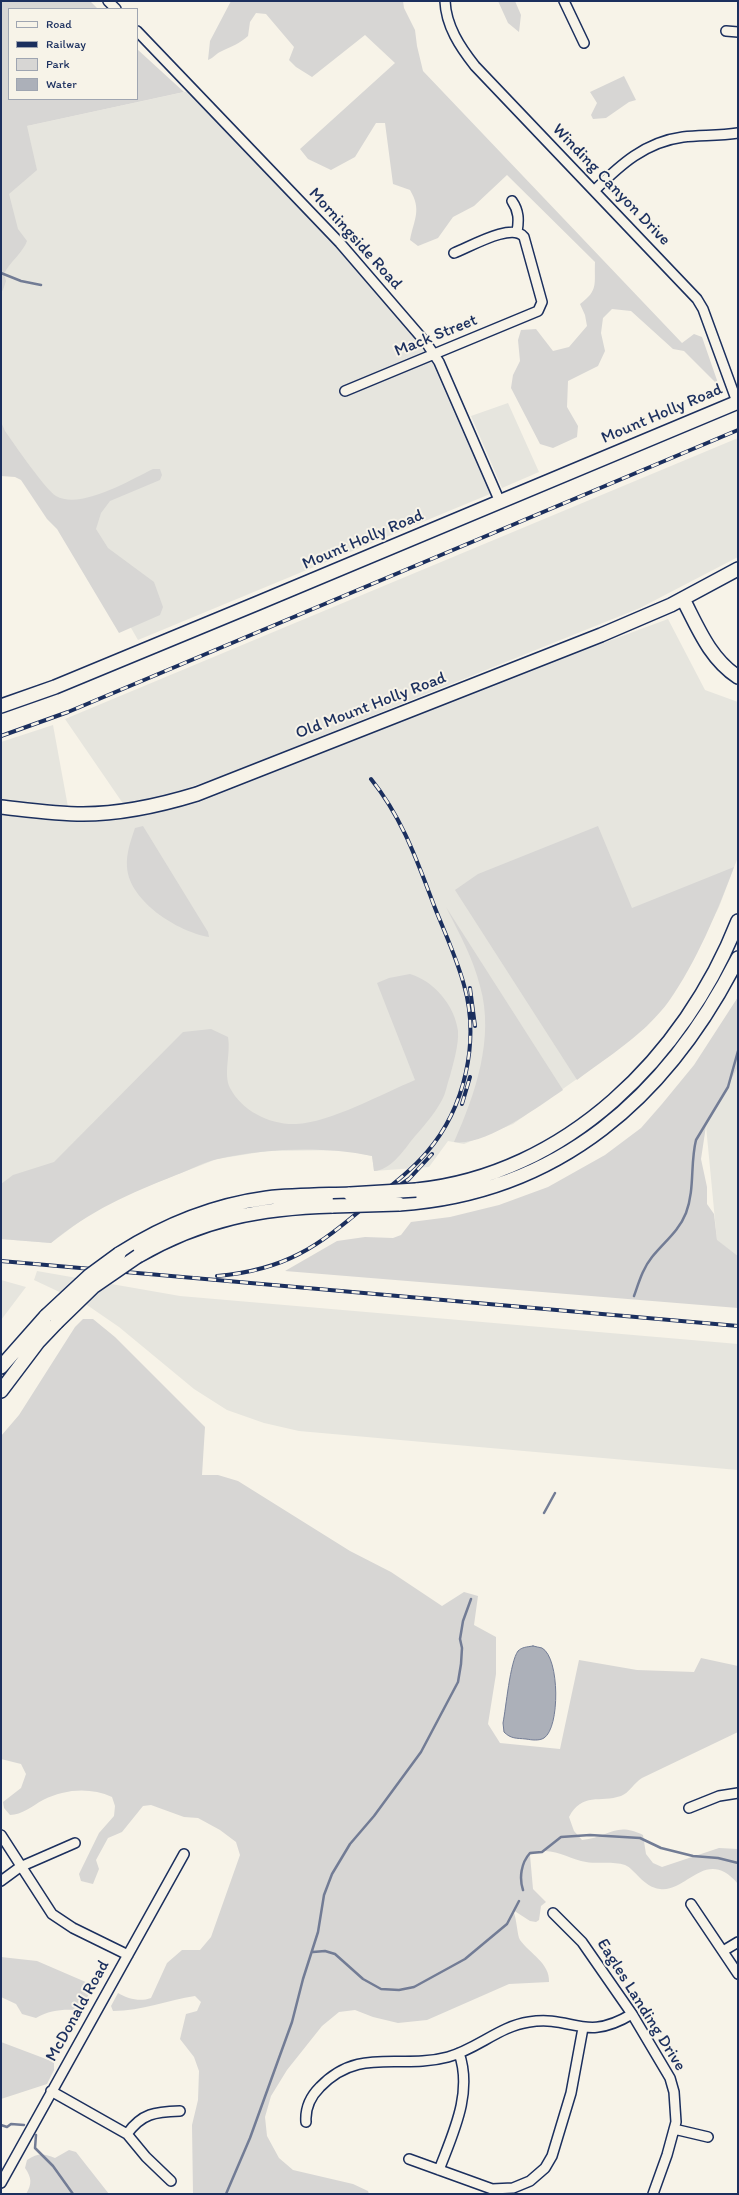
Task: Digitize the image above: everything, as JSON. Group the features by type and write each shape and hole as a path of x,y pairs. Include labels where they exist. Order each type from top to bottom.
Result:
{"main road":[{"name":"Mount Holly Road","path":"1,706 55,687 738,402"},
{"name":"Old Mount Holly Road","path":"1,807 82,814 117,812 183,798 212,789 372,724 601,635 683,599 738,570"},
{"path":"683,599 707,646 720,663 738,677"},
{"path":"1,1367 51,1319 89,1276 119,1254 158,1232 200,1215 231,1206 281,1196 350,1194 416,1190 448,1186 502,1169 562,1139 597,1116 635,1081 673,1037 702,993 738,922"},
{"path":"1,1391 38,1342 51,1319 92,1287 138,1256 188,1231 234,1217 278,1208 399,1204 446,1198 499,1185 553,1161 595,1136 626,1111 655,1083 714,1001 738,958"}],"street":[{"name":"Winding Canyon Drive","path":"445,1 448,20 462,51 697,299 703,309 738,402"},
{"path":"564,1 584,43"},
{"path":"726,31 738,32"},
{"name":"Morningside Road","path":"138,32 340,243 434,354 500,502"},
{"path":"595,190 623,163 638,152 658,142 683,137 714,137 738,133"},
{"path":"454,253 503,233 517,232 519,220 516,208 512,201"},
{"name":"Mack Street","path":"345,391 538,311 542,302 524,237 517,232"},
{"path":"689,1808 719,1796 738,1793"},
{"path":"1,1835 20,1867 52,1914 73,1928 128,1954"},
{"path":"1,1881 20,1867 75,1843"},
{"name":"McDonald Road","path":"1,2183 184,1854"},
{"path":"691,1904 738,1974"},
{"name":"Eagles Landing Drive","path":"553,1913 582,1942 632,2014 670,2078 676,2105 674,2129 667,2155 653,2194"},
{"path":"723,1951 738,1942"},
{"path":"306,2122 308,2104 317,2089 326,2080 346,2067 372,2061 420,2062 459,2053 524,2023 555,2022 583,2028 604,2027 632,2014"},
{"path":"408,2159 482,2186 501,2190 525,2184 541,2173 552,2156 563,2122 583,2028"},
{"path":"439,2170 462,2103 464,2076 459,2053"},
{"path":"51,2091 127,2134 146,2157 171,2182"},
{"path":"127,2134 137,2122 148,2114 180,2111"},
{"path":"674,2129 708,2137"}],"shaded area":[{"path":"189,91 335,243 425,349 490,494 138,640 70,522 1,432 1,134 27,126"},
{"path":"508,403 539,472 502,488 471,416"},
{"path":"738,438 738,557 640,608 225,775 153,800 124,805 65,719"},
{"path":"668,619 705,690 738,702 738,857 719,907 688,968 647,1026 611,1055 513,1124 464,1144 448,1141 429,1167 374,1171 372,1156 343,1150 267,1151 217,1159 130,1193 91,1213 51,1243 1,1239 1,815 97,822 197,803 536,668"},
{"path":"53,725 68,807 1,802 1,742"},
{"path":"738,1033 738,1256 717,1241 706,1126 700,1103"},
{"path":"37,1271 180,1296 738,1344 738,1470 299,1431 264,1423 227,1410 194,1389 119,1327 87,1305 34,1280"},
{"path":"1,1280 26,1287 1,1320"}],"green space":[{"path":"1,1 90,1 97,8 8,8 8,100 138,100 138,50 184,92 27,126 37,170 9,194 18,229 27,241 23,249 4,274 6,281 1,292"},
{"path":"231,1 403,1 404,8 415,30 423,71 682,343 694,334 702,337 719,386 684,351 673,349 631,311 612,309 603,318 601,333 605,351 598,366 568,381 567,407 578,426 577,437 553,448 540,444 511,388 513,375 520,361 518,340 521,330 536,329 553,351 569,347 587,326 585,315 580,304 590,295 593,290 595,281 595,262 507,175 474,206 453,217 438,238 418,246 410,240 416,215 416,203 410,190 393,184 385,123 376,123 355,157 331,170 308,159 300,149 395,63 365,35 312,77 296,67 289,60 294,47 266,14 256,13 250,22 248,36 208,60 210,41"},
{"path":"498,1 515,1 521,15 519,32 508,23"},
{"path":"624,76 636,100 629,102 606,118 593,119 591,115 597,103 590,92"},
{"path":"1,422 9,437 45,485 56,496 66,499 92,497 119,486 153,469 160,469 162,475 160,480 110,501 101,513 96,529 108,548 154,582 163,607 160,615 119,633 57,529 47,519 21,480 15,477 1,476"},
{"path":"143,826 208,932 209,937 183,929 170,922 157,913 136,892 130,880 127,867 127,857 135,828"},
{"path":"598,826 632,908 734,867 714,918 688,970 669,1001 660,1013 638,1034 577,1080 455,890 478,874"},
{"path":"446,907 563,1090 510,1124 495,1132 466,1142 454,1142 469,1105 480,1066 484,1046 484,1006 474,966"},
{"path":"410,974 427,982 448,1004 456,1022 458,1042 445,1091 439,1106 400,1156 385,1168 374,1171 372,1156 334,1151 295,1150 256,1152 237,1155 208,1162 127,1196 80,1221 51,1243 1,1239 1,1184 13,1175 54,1162 183,1032 211,1029 228,1037 229,1050 227,1077 230,1088 235,1096 249,1110 276,1122 296,1124 324,1119 415,1080 377,983 389,978"},
{"path":"738,997 738,1067 706,1126 701,1159 707,1187 707,1204 714,1214 717,1240 738,1256 738,1308 285,1271 337,1241 365,1237 393,1238 401,1235 411,1222 450,1217 499,1205 548,1187 605,1155 641,1128 662,1104 694,1065"},
{"path":"83,1319 93,1319 115,1337 205,1427 202,1475 218,1475 238,1481 350,1551 391,1572 442,1606 464,1592 478,1596 474,1625 496,1637 496,1674 488,1724 500,1743 560,1749 579,1660 637,1670 694,1672 701,1658 738,1666 738,1732 642,1778 636,1782 627,1793 621,1796 586,1801 580,1804 574,1809 569,1817 574,1831 582,1840 591,1839 618,1830 633,1831 643,1835 646,1854 653,1863 662,1867 719,1848 738,1849 738,1884 727,1873 716,1869 706,1870 679,1885 660,1889 654,1888 644,1882 625,1865 616,1863 586,1862 550,1851 543,1851 530,1855 533,1889 546,1902 541,1906 539,1920 536,1922 530,1921 513,1910 520,1940 543,1964 548,1975 549,1982 509,1984 427,2020 398,2023 373,2017 355,2010 339,2012 322,2026 287,2070 271,2096 265,2117 267,2136 279,2158 293,2170 353,2184 368,2191 369,2194 193,2194 192,2125 198,2100 199,2071 194,2057 180,2039 186,2014 197,2011 201,2002 195,1996 124,2011 113,2011 111,2006 118,1993 134,1999 143,2000 151,1998 167,1963 182,1950 200,1950 211,1937 240,1855 236,1842 220,1830 198,1818 184,1817 151,1805 143,1806 122,1832 108,1838 96,1860 99,1869 93,1884 81,1881 79,1874 99,1833 114,1816 115,1806 112,1797 95,1792 78,1791 60,1793 51,1796 23,1812 14,1815 10,1815 4,1808 3,1802 21,1788 26,1774 21,1764 1,1759 1,1436 19,1415 75,1327"},
{"path":"1,1957 37,1961 88,1983 91,1989 85,2003 78,2010 56,2011 46,2013 36,2018 22,2014 16,2004 1,1997"},
{"path":"1,2042 54,2062 54,2070 47,2084 1,2099"},
{"path":"69,2150 76,2152 109,2194 26,2194 30,2181 29,2175 25,2168 27,2160 41,2154 55,2158"}],"water":[{"path":"533,1646 542,1648 548,1654 555,1678 556,1693 553,1721 549,1732 540,1740 511,1737 504,1732 503,1723 515,1657 521,1649"}],"waterway":[{"path":"1,273 21,281 41,285"},
{"path":"634,1296 649,1261 675,1231 686,1213 691,1195 693,1158 696,1140 728,1087 738,1051"},
{"path":"544,1513 555,1493"},
{"path":"226,2194 250,2138 292,2022 303,1979 318,1932 324,1895 332,1874 350,1844 374,1816 421,1752 458,1682 462,1648 460,1639 463,1621 471,1599"},
{"path":"523,1890 521,1881 522,1871 527,1857 530,1853 542,1852 561,1837 590,1835 640,1838 661,1848 693,1856 718,1858 738,1863"},
{"path":"313,1952 325,1951 335,1954 363,1979 381,1989 399,1990 414,1987 465,1959 507,1924 519,1901"},
{"path":"1,2125 7,2127 11,2124 24,2125"},
{"path":"36,2135 35,2148 53,2166 73,2194"}],"railway":[{"path":"1,736 68,712 738,430"},
{"path":"217,1276 241,1273 282,1262 299,1254 333,1233 399,1180 427,1152 440,1134 460,1095 466,1073 470,1029 469,1006 464,985 454,956 401,825 392,809 371,779"},
{"path":"470,988 475,1026"},
{"path":"462,1104 470,1077"},
{"path":"393,1190 409,1179 432,1154"},
{"path":"1,1261 738,1326"}]}
